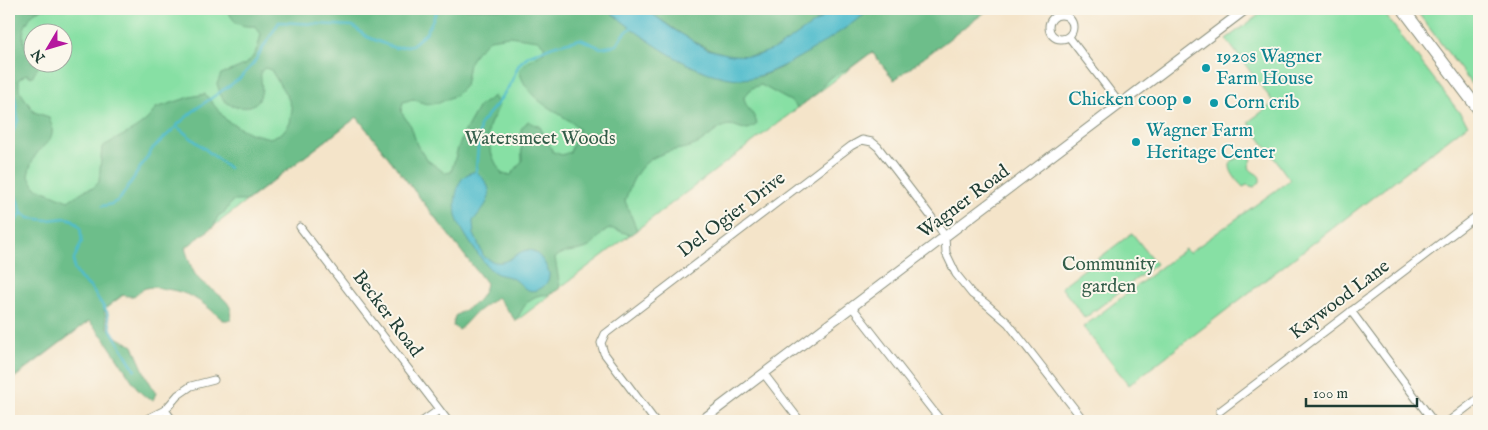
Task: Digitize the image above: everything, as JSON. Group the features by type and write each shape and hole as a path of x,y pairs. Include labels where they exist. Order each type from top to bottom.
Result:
{"main road":[{"path":"1403,9 1479,110"}],"street":[{"name":"Wagner Road","path":"702,421 1246,9"},
{"path":"1069,37 1120,104"},
{"name":"Del Ogier Drive","path":"655,421 604,353 601,343 605,334 857,142 867,141 878,147 945,237"},
{"name":"Kaywood Lane","path":"1220,411 1479,214"},
{"name":"Becker Road","path":"300,227 448,421"},
{"path":"945,237 946,253 956,274 972,294 1008,323 1084,421"},
{"path":"852,307 941,421"},
{"path":"1351,311 1433,421"},
{"path":"764,374 800,421"},
{"path":"143,421 165,410 178,395 191,386 214,380"},
{"path":"1449,421 1479,398"},
{"path":"165,410 173,421"},
{"path":"423,421 439,410"}],"green space":[{"name":"Watersmeet Woods","path":"9,9 989,9 894,80 872,52 516,321 357,117 9,382"},
{"name":"Watersmeet Woods","path":"9,9 42,9 35,12 28,22 22,22 22,72 35,72 32,77 26,74 19,79 19,90 34,112 49,117 52,135 34,158 28,175 35,187 68,201 85,190 93,188 99,182 102,147 139,126 156,108 190,97 205,94 227,121 250,133 270,138 282,133 290,123 292,109 288,98 271,70 265,68 261,71 262,92 255,104 244,107 232,106 221,96 217,84 221,74 244,65 253,57 261,34 255,26 244,26 237,23 227,9 606,9 672,55 699,69 720,76 761,76 780,68 807,52 872,9 989,9 894,80 872,52 850,68 831,77 824,83 820,91 798,108 792,102 761,85 752,88 744,97 757,124 748,129 730,125 725,126 699,143 654,157 642,167 634,179 625,201 637,230 630,235 611,229 608,230 589,247 567,252 555,258 560,288 551,294 532,298 516,321 497,297 474,314 459,330 453,326 455,316 479,299 486,283 357,117 246,201 232,201 225,212 218,216 214,226 185,248 191,267 197,277 226,301 231,312 231,320 223,320 191,296 156,287 146,288 134,296 122,295 104,309 108,328 117,337 133,346 146,376 156,393 153,400 147,398 139,391 104,338 89,321 9,381","holes":["509,36 538,40 544,45 544,52 526,62 519,71 525,84 537,99 579,129 570,152 562,155 553,152 540,127 528,121 521,129 522,161 511,175 502,174 495,163 488,137 490,124 499,105 494,96 479,106 466,129 451,172 445,173 426,159 417,145 411,126 401,112 403,102 413,99 426,104 439,103 456,95 465,86 469,64 476,52 490,39"]},
{"path":"646,9 835,9 778,48 759,54 741,56 724,54 691,40"},
{"path":"1267,9 1381,9 1468,124 1129,385 1083,327 1185,249 1189,253 1290,180 1248,122 1274,103 1226,39"},
{"path":"1415,9 1479,9 1479,94"},
{"path":"1245,155 1252,159 1249,166 1250,169 1260,177 1260,182 1254,187 1247,185 1243,187 1231,170 1230,166 1233,160"},
{"name":"Community garden","path":"1132,233 1156,264 1085,318 1061,287"}],"water":[{"path":"606,9 646,9 673,29 707,49 731,55 756,56 779,47 835,9 872,9 828,40 791,62 757,77 743,79 706,72 688,64 636,32"},
{"path":"476,171 483,178 489,191 484,207 473,221 474,234 484,257 495,262 502,262 525,250 531,250 544,262 549,273 548,280 544,286 537,290 533,291 525,288 514,279 494,272 486,265 470,243 457,220 455,200 457,190 464,177"}],"waterway":[{"path":"229,168 176,126 197,108 239,79 253,64 279,22 353,26 367,37 395,48 412,45 426,33 438,9"},
{"path":"476,171 480,124 511,83 519,64 528,56 553,46 580,39 601,48 617,45 622,36 632,27"},
{"path":"9,56 18,120 9,141"},
{"path":"102,206 112,204 120,199 153,148 176,127"},
{"path":"9,178 22,213 29,218 47,220 67,218 73,220 80,227 82,241 74,259 74,269 80,278 91,288 107,312 111,330 135,370"},
{"path":"9,229 22,213"}],"place":[{"name":"1920s Wagner Farm House","path":"1206,68"},
{"name":"Chicken coop","path":"1187,100"},
{"name":"Corn crib","path":"1214,103"},
{"name":"Wagner Farm Heritage Center","path":"1136,142"}]}
